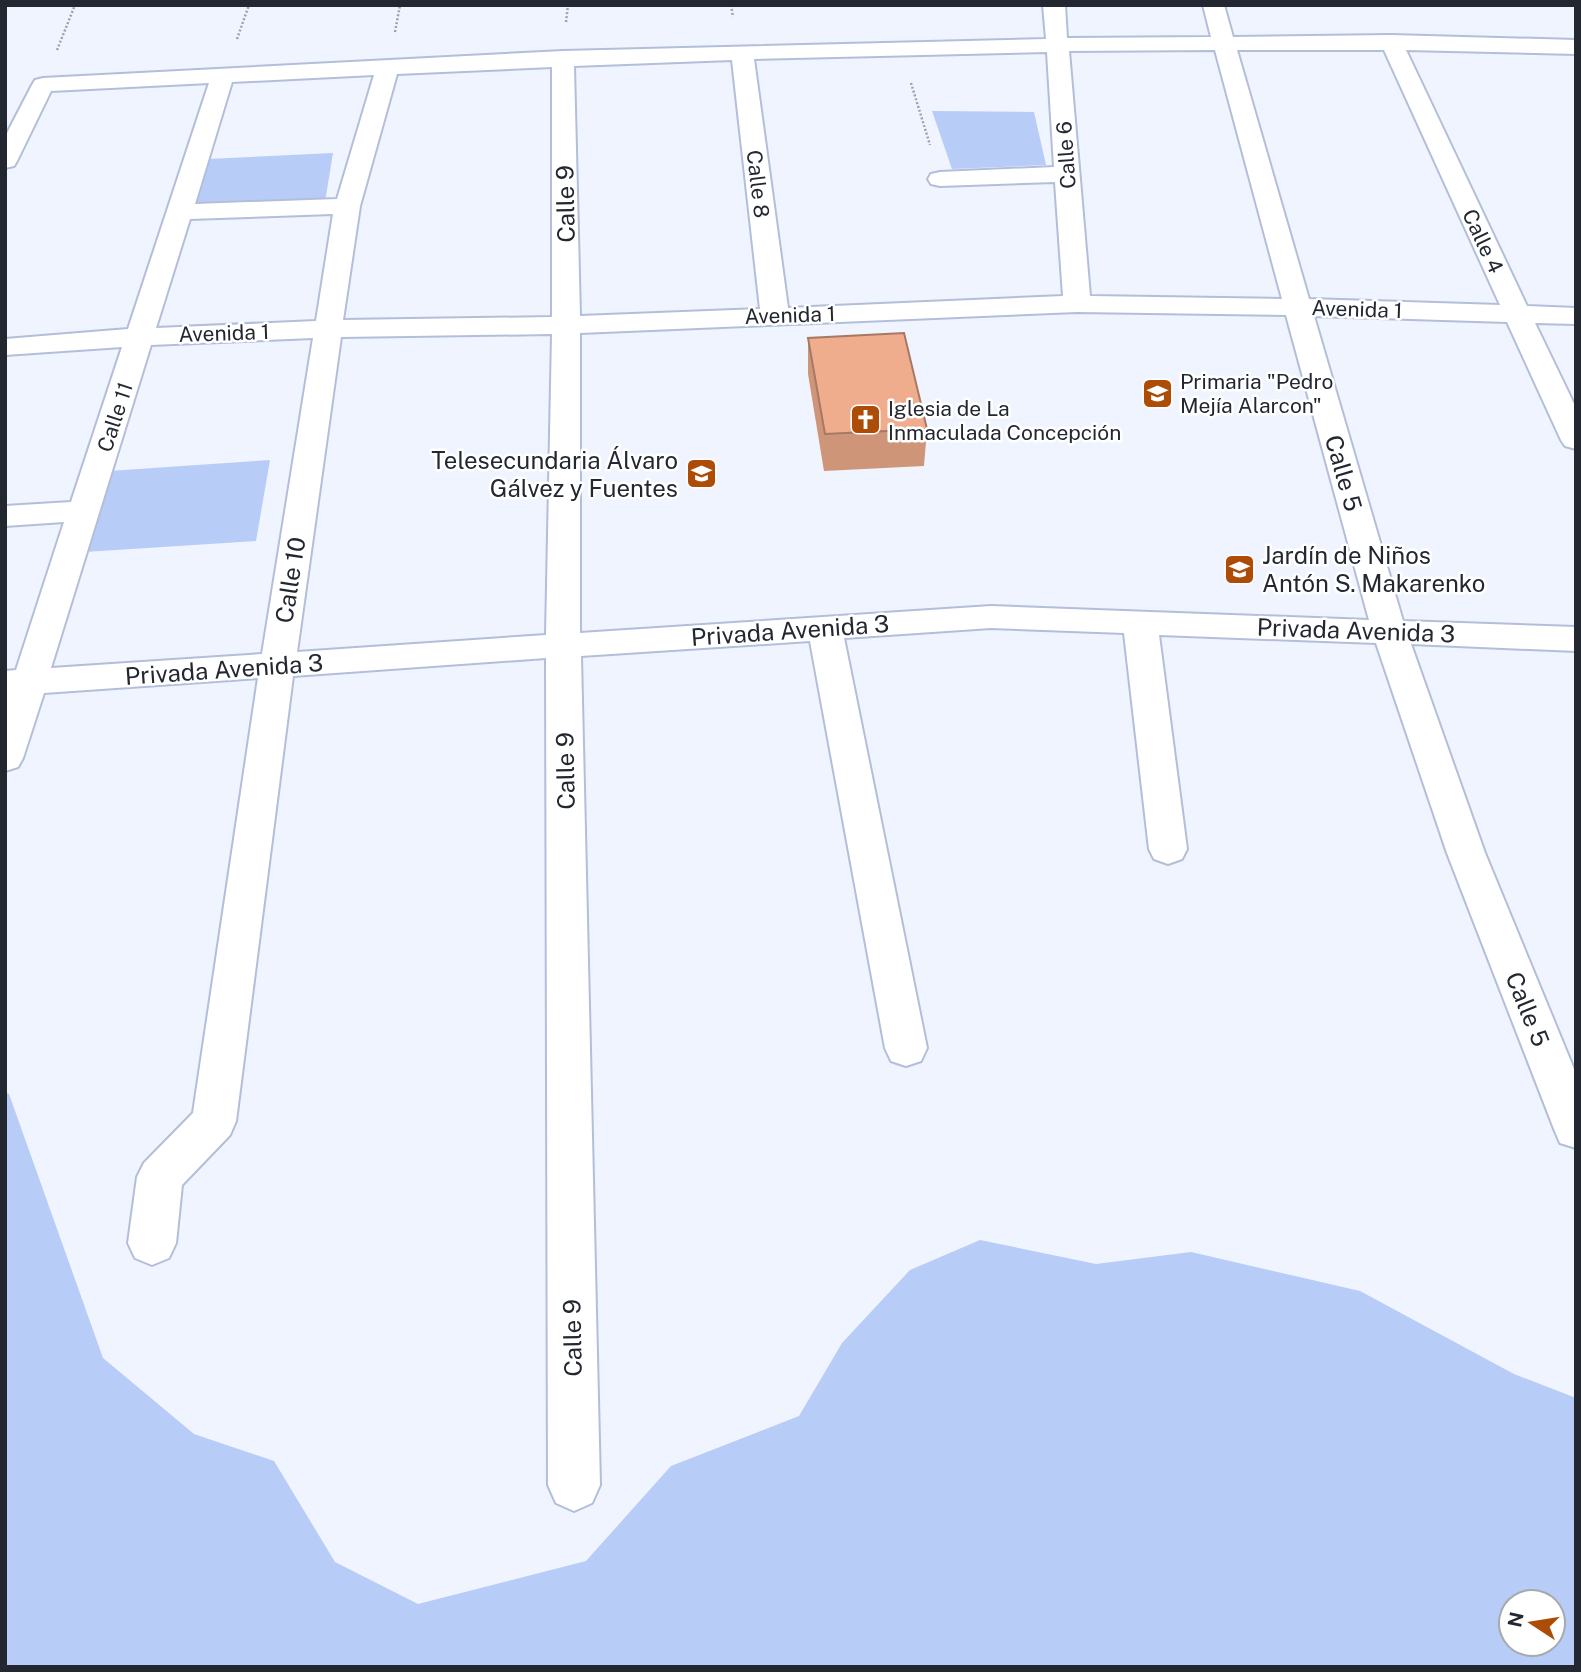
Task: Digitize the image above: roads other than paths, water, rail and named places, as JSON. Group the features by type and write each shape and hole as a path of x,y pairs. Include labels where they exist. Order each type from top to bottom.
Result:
{"street":[{"name":"Calle 6","path":"1054,5 1077,304"},
{"name":"Calle 5","path":"1213,5 1389,632 1466,853 1576,1129"},
{"path":"5,161 43,85 563,58 1058,43 1391,42 1576,47"},
{"name":"Calle 4","path":"1391,42 1576,440"},
{"name":"Calle 8","path":"742,52 775,316"},
{"name":"Calle 9","path":"563,58 566,325 563,645 574,1485"},
{"name":"Calle 10","path":"152,1243 160,1177 214,1121 277,666 347,206 388,67"},
{"name":"Calle 11","path":"5,758 18,682 85,511 223,76"},
{"path":"940,179 1067,174"},
{"path":"181,212 347,206"},
{"name":"Avenida 1","path":"5,347 140,337 328,329 566,325 1077,304 1296,307 1576,316"},
{"path":"5,516 85,511"},
{"name":"Privada Avenida 3","path":"18,682 991,617 1576,639"},
{"path":"1140,621 1168,849"},
{"path":"825,627 906,1048"}],"place":[{"name":"Primaria \"Pedro Mejía Alarcon\"","path":"1157,393"},
{"name":"Iglesia de La Inmaculada Concepción","path":"865,420"},
{"name":"Telesecundaria Álvaro Gálvez y Fuentes","path":"701,474"},
{"name":"Jardín de Niños Antón S. Makarenko","path":"1239,569"}]}
